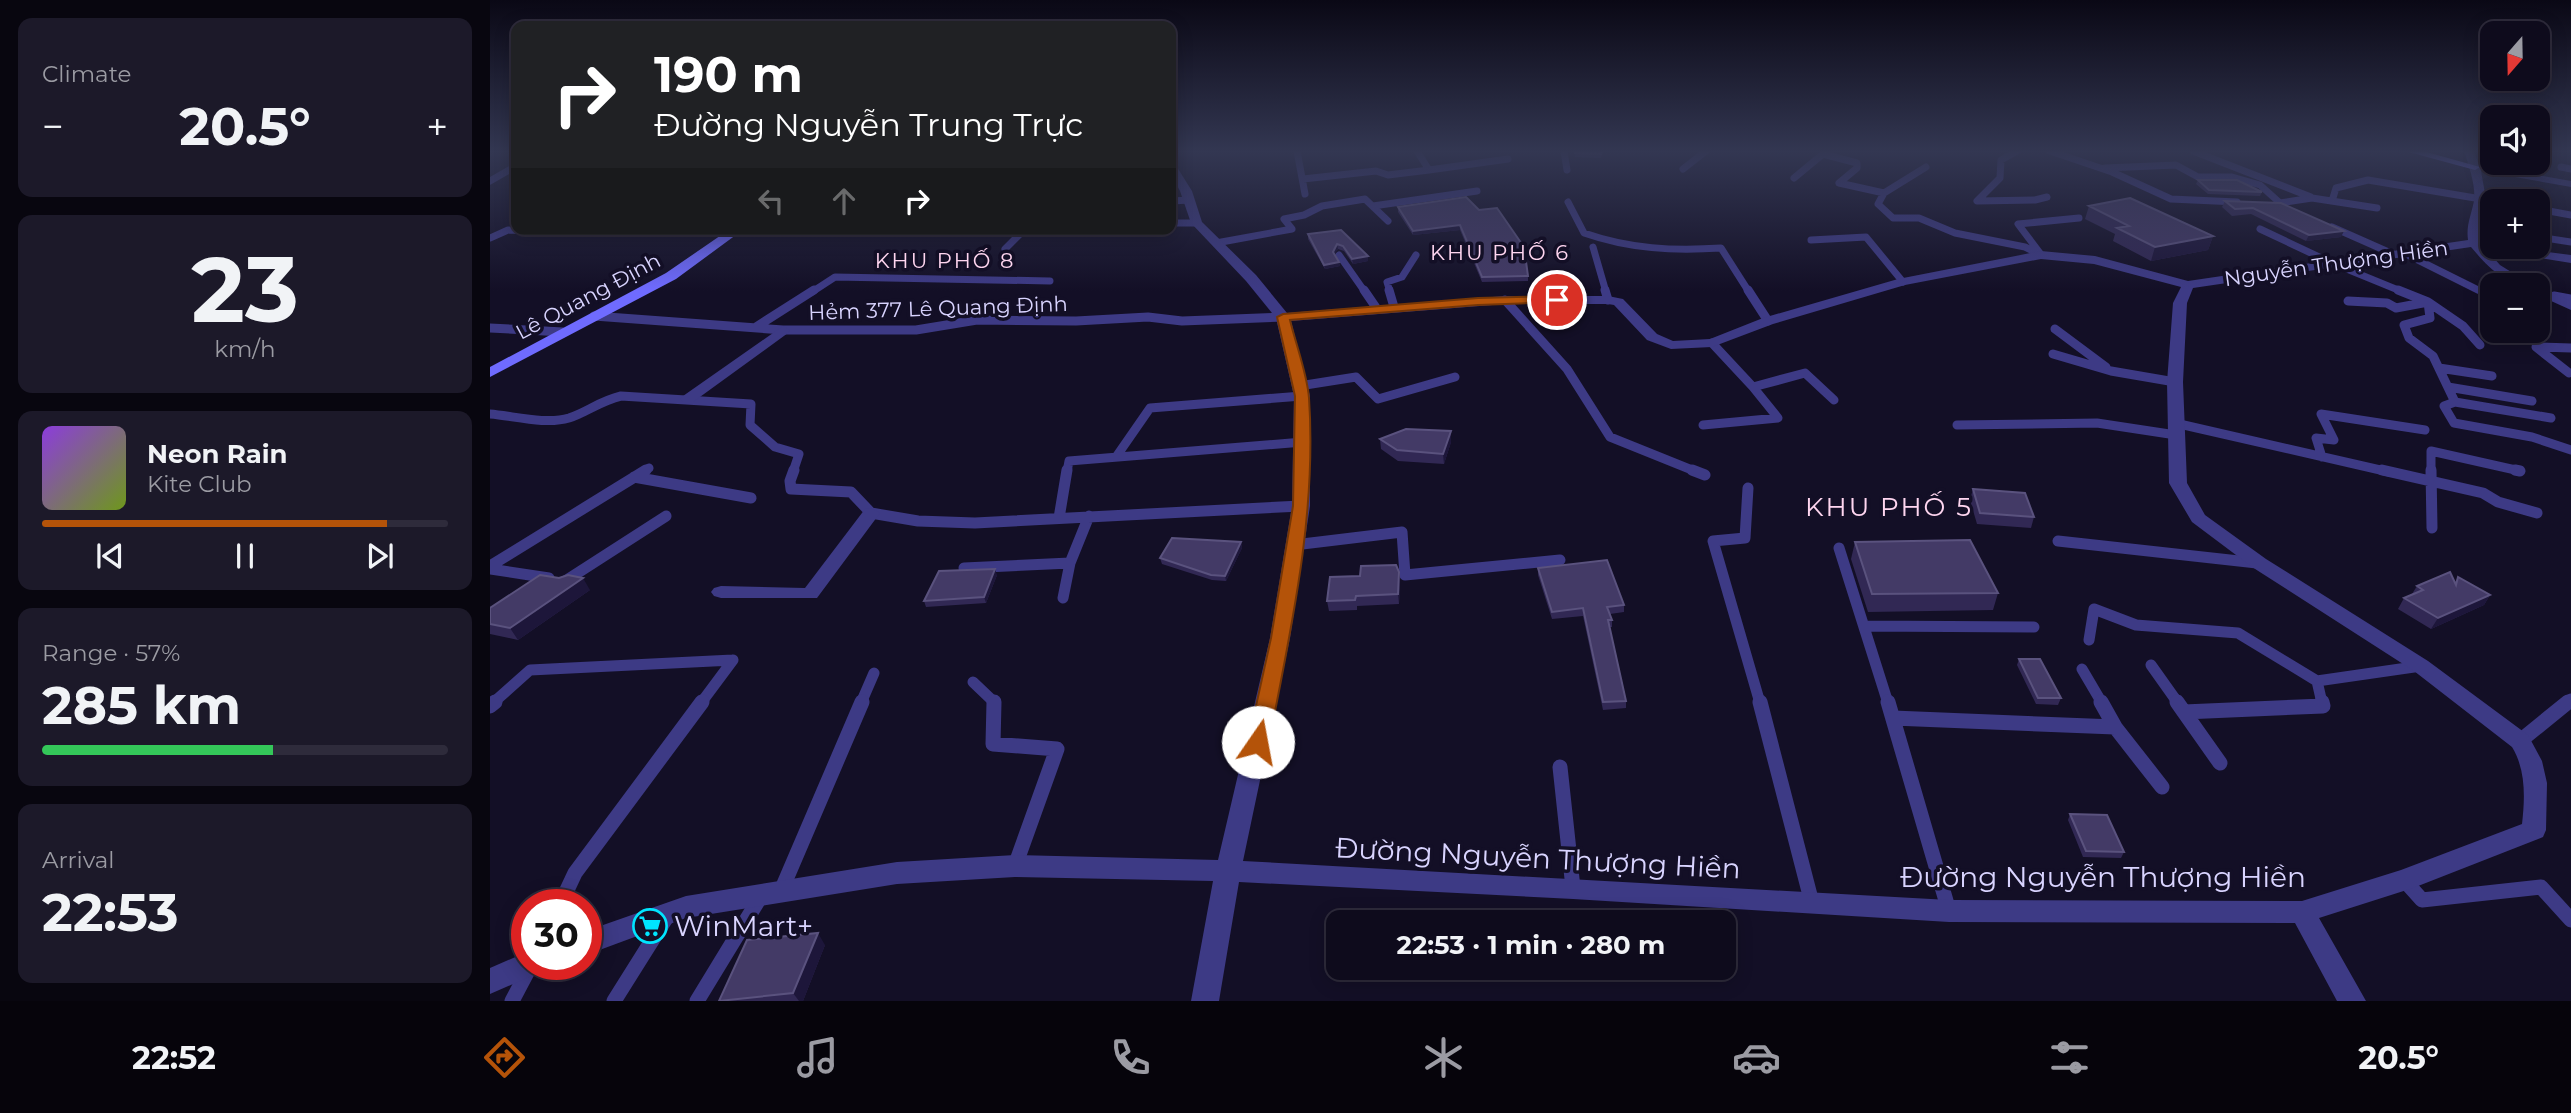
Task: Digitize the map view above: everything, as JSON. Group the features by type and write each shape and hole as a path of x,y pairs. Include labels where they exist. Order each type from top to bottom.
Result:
{"main road":[{"name":"Lê Quang Định","path":"490,373 671,276 729,235"}],"street":[{"path":"1189,200 1197,223 1283,317 1301,391 1303,442 1301,506 1280,638 1228,871 1205,1001"},
{"name":"Nguyễn Thượng Hiền","path":"2188,285 2474,243 2472,226 2480,212"},
{"path":"2474,243 2480,244"},
{"path":"2474,243 2496,268 2505,273"},
{"path":"1283,317 1505,300 1608,300 1618,302 1651,337 1671,345 1712,343 1768,321 1903,282 2041,255 2095,260 2188,285 2180,303 2175,429 2178,483 2198,518 2259,563 2421,666 2521,741"},
{"path":"2550,256 2571,259"},
{"path":"2550,294 2571,306"},
{"path":"688,399 783,330"},
{"path":"721,592 810,594 871,513"},
{"name":"Đường Nguyễn Thượng Hiền","path":"1228,871 1573,888 1949,912 2302,912 2404,880 2534,830 2536,807 2532,757 2521,741"},
{"path":"602,937 686,907 897,873 1015,866 1228,871"},
{"path":"2302,912 2351,1001"},
{"path":"490,981 511,972"}],"lane":[{"path":"1373,206 1430,198"},
{"path":"1881,198 1878,204 1893,218 1919,218 1955,233 2025,247 2041,255"},
{"path":"1980,198 1977,201 2044,198"},
{"path":"2169,198 2245,202"},
{"path":"2274,198 2292,209"},
{"path":"2268,203 2312,198 2377,208"},
{"path":"1216,243 1292,229 1284,219 1304,215 1322,206 1366,199 1388,221"},
{"path":"1176,201 1189,200"},
{"path":"1568,202 1584,233 1610,242 1656,252 1721,248 1768,321"},
{"path":"2550,211 2571,215"},
{"path":"2041,255 2018,224 2079,218"},
{"path":"2318,220 2479,290"},
{"path":"1176,223 1197,223"},
{"path":"2260,229 2332,263 2428,302 2463,326 2480,345"},
{"path":"490,238 511,230"},
{"path":"1005,249 1019,235"},
{"path":"1811,240 1866,237 1903,282"},
{"path":"2550,239 2571,242"},
{"path":"1593,247 1608,300"},
{"path":"1339,255 1377,309"},
{"path":"1394,307 1387,282 1402,278 1416,255"},
{"path":"756,327 835,277 1050,281"},
{"path":"2554,296 2571,299"},
{"path":"1505,300 1567,369 1610,438 1705,475"},
{"path":"2348,301 2387,303 2396,308 2428,302"},
{"path":"2428,302 2430,318 2404,325 2409,338 2434,356 2455,402"},
{"name":"Hẻm 377 Lê Quang Định","path":"594,316 783,330 916,330 977,320 1076,321 1148,317 1182,321 1283,317"},
{"path":"490,328 563,332"},
{"path":"2055,329 2111,371"},
{"path":"1703,425 1778,418 1712,343"},
{"path":"2569,373 2536,348 2571,348"},
{"path":"2053,354 2111,371 2175,382"},
{"path":"2439,368 2492,376"},
{"path":"1753,387 1805,373 1834,400"},
{"path":"1116,457 1150,408 1301,391 1356,377 1378,399 1455,377"},
{"path":"2448,387 2532,401"},
{"path":"490,414 553,420 569,418 601,401 621,396 751,404 750,425 775,447 799,454 790,481 791,489 851,492 871,513 918,521 975,523 1301,506"},
{"path":"2551,418 2455,402 2444,406 2454,423 2532,437 2571,450"},
{"path":"2322,457 2316,438 2334,440 2321,414 2425,430"},
{"path":"1957,425 2097,423 2175,429 2322,457 2483,493 2498,502 2537,513"},
{"path":"1059,518 1069,461 1303,442"},
{"path":"2432,528 2431,451 2520,471"},
{"path":"490,567 649,468"},
{"path":"634,477 751,498"},
{"path":"1748,488 1745,538 1713,541 1766,723 1812,903"},
{"path":"490,567 568,581 666,516"},
{"path":"1063,598 1070,563 1089,516"},
{"path":"1294,545 1402,532 1405,575 1560,560"},
{"path":"2058,541 2259,563"},
{"path":"1839,548 1893,718 1949,912"},
{"path":"964,568 1070,563"},
{"path":"2089,640 2094,609 2136,625 2238,633 2317,681 2421,666"},
{"path":"1864,626 2034,627"},
{"path":"490,706 530,670 733,660 575,873 568,889"},
{"path":"2151,665 2220,763"},
{"path":"2082,669 2115,727 2162,787"},
{"path":"697,1001 771,895 874,673"},
{"path":"2184,712 2323,706 2317,681"},
{"path":"973,682 995,703 993,744 1057,749 1015,866"},
{"path":"2521,741 2571,699"},
{"path":"1893,718 2115,727"},
{"path":"1560,767 1573,888"},
{"path":"2404,880 2422,901 2541,887 2571,920"},
{"path":"614,1001 669,913"},
{"path":"512,1001 522,980"}],"building":[{"path":"1467,198 1479,210 1497,208 1524,247 1528,276 1482,277 1460,225 1413,231 1398,207"},
{"path":"2130,198 2213,236 2155,247 2117,228 2129,226 2089,206"},
{"path":"2225,201 2281,203 2344,231 2309,235 2253,208 2235,209"},
{"path":"1341,230 1368,256 1352,259 1343,246 1337,244 1333,252 1339,262 1324,265 1308,234"},
{"path":"1406,429 1451,431 1443,454 1397,450 1380,439"},
{"path":"1973,489 2025,493 2034,517 1980,513"},
{"path":"1172,538 1241,542 1225,576 1211,575 1160,558"},
{"path":"1970,540 1998,593 1872,594 1855,542"},
{"path":"1607,560 1624,605 1607,607 1612,620 1608,620 1626,701 1603,702 1583,608 1552,612 1538,568"},
{"path":"1396,565 1399,572 1398,594 1356,596 1355,600 1327,601 1330,577 1360,576 1361,566"},
{"path":"995,569 984,597 924,601 939,571"},
{"path":"2450,572 2456,585 2458,577 2490,595 2438,618 2404,598 2423,590 2417,586"},
{"path":"540,575 583,578 510,628 490,624 490,608"},
{"path":"2019,659 2040,659 2061,698 2038,698"},
{"path":"2070,814 2107,815 2124,852 2086,851"},
{"path":"818,933 793,993 719,1001 747,940"}],"place":[{"name":"WinMart+","path":"650,926"}],"district":[{"name":"KHU PHỐ 6","path":"1500,252"},
{"name":"KHU PHỐ 8","path":"945,260"},
{"name":"KHU PHỐ 5","path":"1889,507"}],"route":[{"path":"1258,742 1280,638 1301,506 1302,396 1283,317 1505,300 1557,300"}]}
